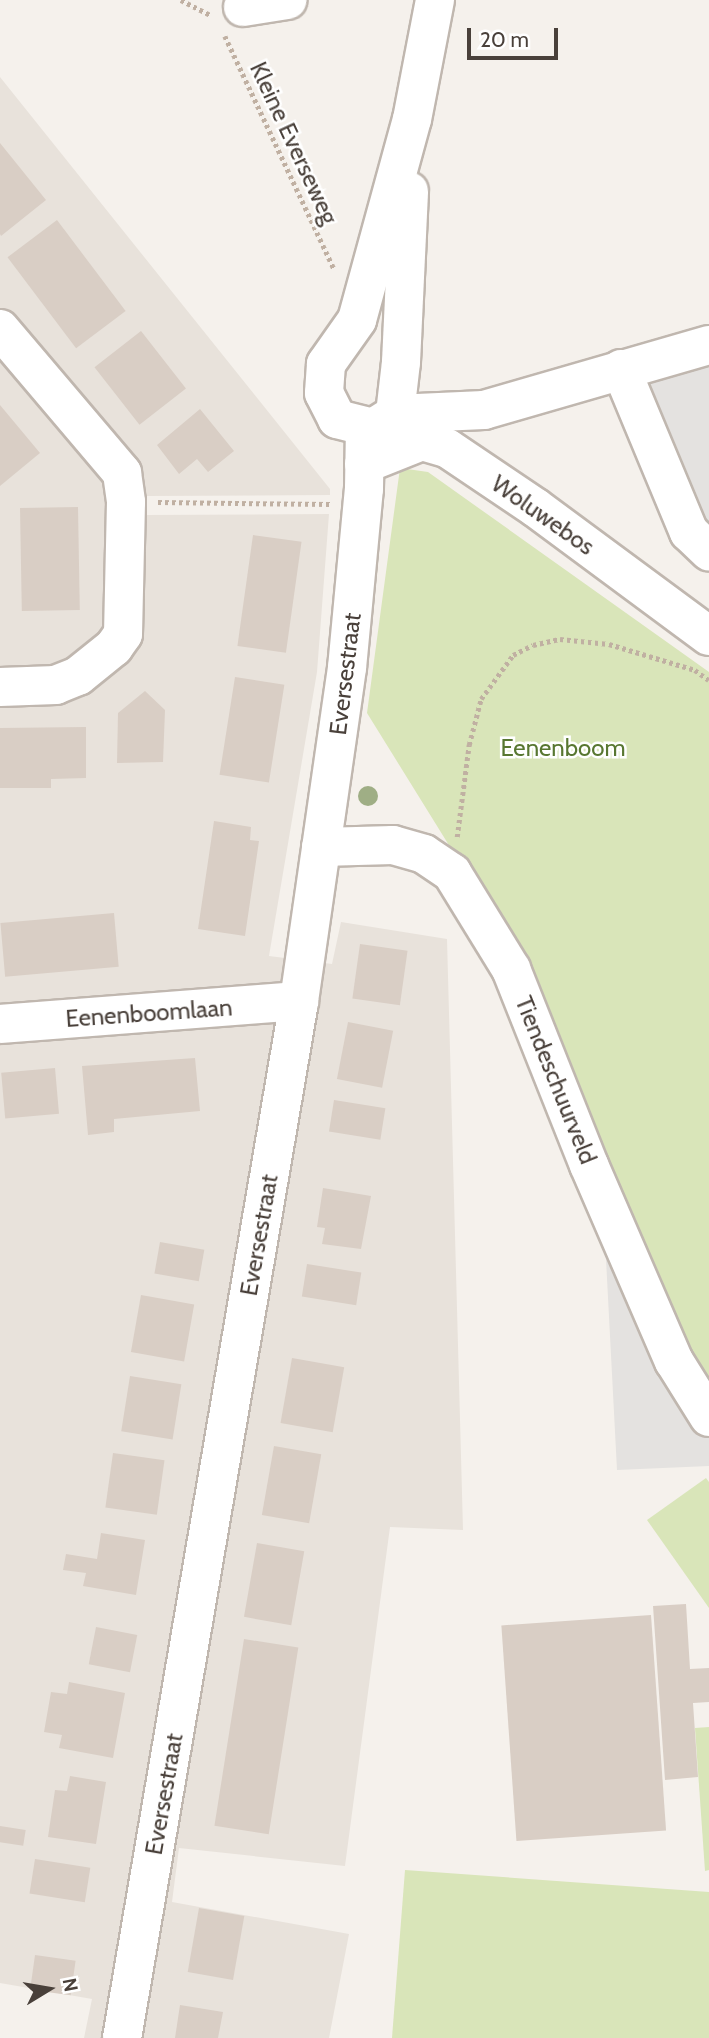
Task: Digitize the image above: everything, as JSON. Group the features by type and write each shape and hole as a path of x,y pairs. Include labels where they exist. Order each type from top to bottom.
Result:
{"street":[{"name":"Eversestraat","path":"374,435 337,419 324,393 326,364 357,320 412,119 435,0"},
{"name":"Eversestraat","path":"122,2038 299,1001 347,668 363,505 374,435 401,362 412,119"},
{"path":"0,329 122,473 126,502 123,635 114,647 78,676 55,685 0,687"},
{"path":"374,435 484,410 709,345"},
{"path":"621,369 689,532 709,551"},
{"name":"Woluwebos","path":"374,435 422,440 447,448 536,508 709,636"},
{"name":"Tiendeschuurveld","path":"321,847 393,845 424,854 452,873 511,969 589,1165 669,1349 709,1417"},
{"name":"Eenenboomlaan","path":"0,1024 299,1001"}],"path":[{"name":"Kleine Everseweg","path":"259,8 335,271"},
{"path":"126,502 363,505"},
{"path":"452,873 469,745 481,699 513,655 533,645 560,639 609,644 695,670 709,680"}],"shaded area":[{"path":"0,77 330,489 330,495 146,496 146,515 329,514 317,672 269,956 332,964 341,922 447,939 463,1530 390,1527 345,1866 179,1848 172,1902 349,1934 329,2038 84,2038 92,1999 0,1983"},
{"path":"709,362 709,524 648,379"},
{"path":"606,1259 709,1438 709,1466 617,1470"}],"green space":[{"name":"Eenenboom","path":"400,468 428,472 709,672 709,1391 686,1357 522,963 367,713"},
{"path":"706,1478 709,1482 709,1608 647,1520"},
{"path":"709,1727 709,1870 705,1871 695,1728"},
{"path":"405,1870 709,1892 709,2038 392,2038"}],"building":[{"path":"0,143 46,200 1,236 0,234"},
{"path":"57,220 126,311 76,348 7,257"},
{"path":"141,331 186,389 139,425 95,367"},
{"path":"0,405 40,453 0,486"},
{"path":"200,409 234,451 208,472 197,459 179,474 157,445"},
{"path":"78,507 80,610 22,611 20,508"},
{"path":"253,535 302,542 286,653 237,646"},
{"path":"235,677 284,685 269,783 220,775"},
{"path":"145,691 165,710 163,762 117,763 118,713"},
{"path":"86,727 86,778 51,779 51,788 0,788 0,728"},
{"path":"214,821 251,827 250,840 259,841 245,936 198,929"},
{"path":"114,913 119,967 5,977 0,923"},
{"path":"360,944 408,951 400,1005 352,998"},
{"path":"348,1022 393,1031 382,1088 337,1079"},
{"path":"195,1058 200,1111 114,1119 114,1132 88,1135 82,1066"},
{"path":"55,1068 59,1114 5,1119 1,1073"},
{"path":"334,1100 385,1108 380,1140 329,1132"},
{"path":"323,1188 371,1196 361,1249 322,1244 325,1228 317,1227"},
{"path":"160,1242 204,1250 199,1281 154,1274"},
{"path":"307,1264 361,1273 356,1305 302,1297"},
{"path":"141,1295 194,1304 184,1361 131,1352"},
{"path":"292,1358 344,1367 333,1432 281,1423"},
{"path":"130,1376 181,1384 173,1439 121,1431"},
{"path":"274,1446 321,1454 309,1523 262,1515"},
{"path":"113,1453 164,1460 157,1515 105,1507"},
{"path":"101,1533 145,1540 136,1595 83,1586 86,1573 63,1570 66,1554 97,1559"},
{"path":"257,1543 304,1551 291,1625 244,1617"},
{"path":"686,1604 690,1669 709,1668 709,1702 693,1703 698,1777 665,1780 653,1606"},
{"path":"651,1615 666,1830 516,1841 501,1625"},
{"path":"96,1627 137,1635 130,1672 89,1664"},
{"path":"244,1639 298,1648 269,1834 214,1826"},
{"path":"69,1682 125,1693 113,1758 59,1748 62,1735 44,1732 51,1692 67,1694"},
{"path":"70,1776 106,1782 96,1844 48,1837 55,1790 67,1791"},
{"path":"0,1826 26,1830 23,1846 0,1842"},
{"path":"35,1859 90,1868 85,1902 30,1894"},
{"path":"199,1908 244,1916 233,1980 188,1972"},
{"path":"35,1955 76,1961 71,1995 30,1990"},
{"path":"180,2005 223,2012 218,2038 175,2038"}]}
